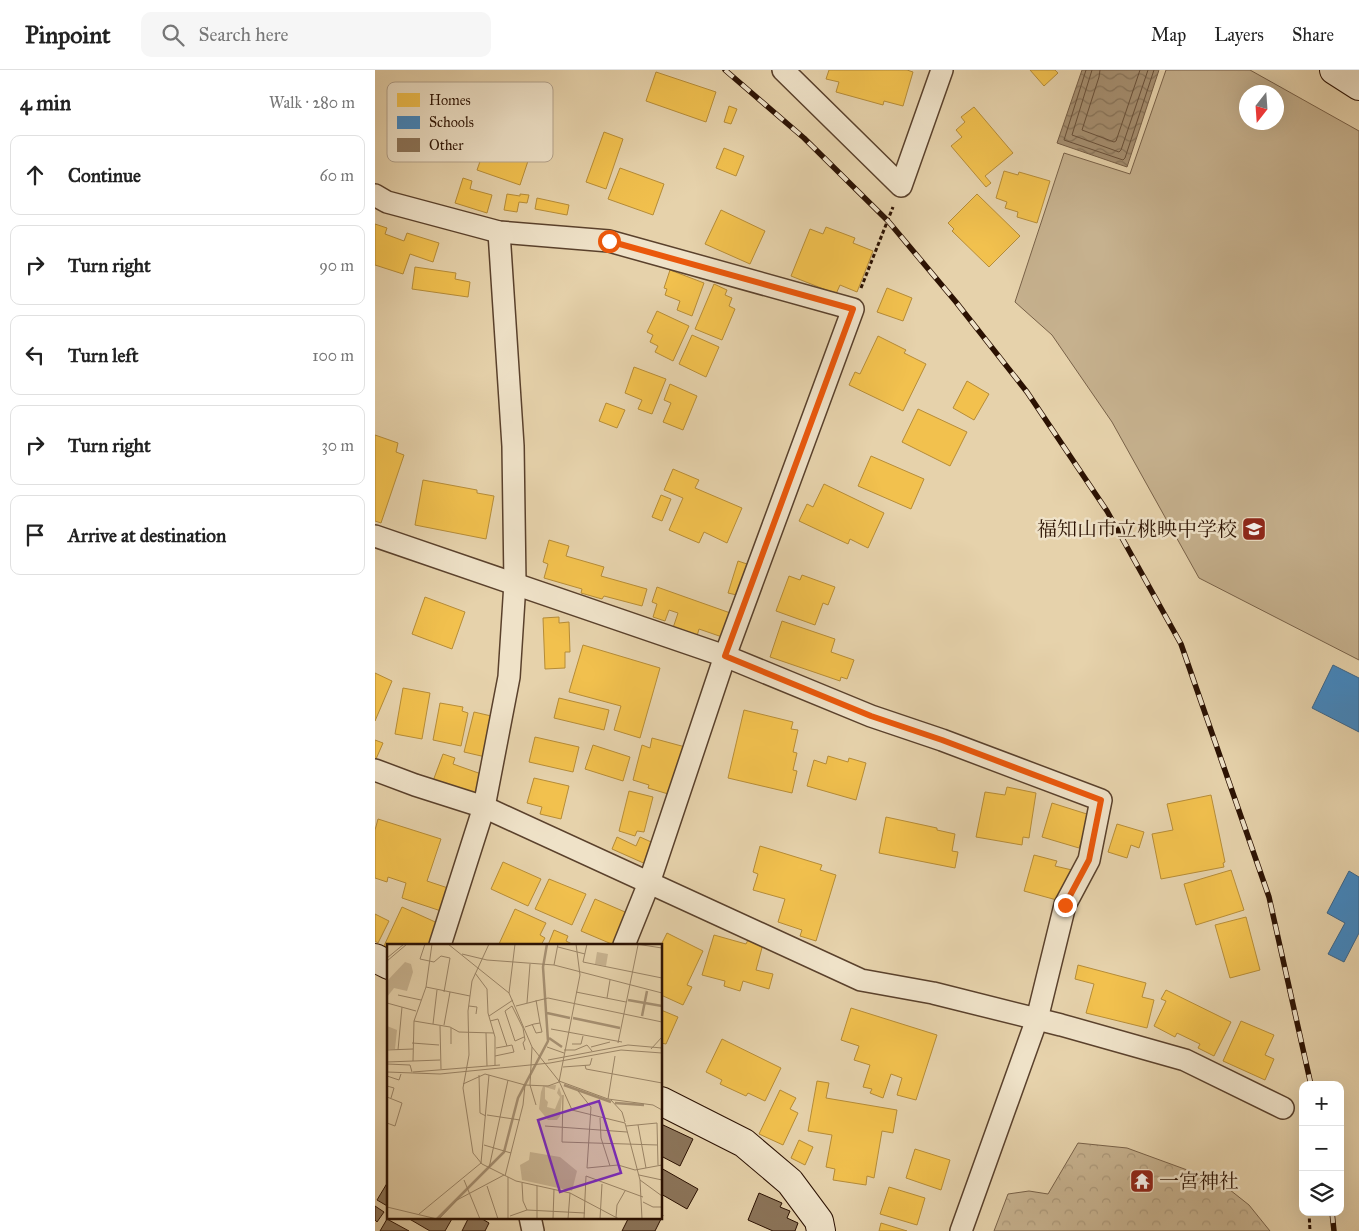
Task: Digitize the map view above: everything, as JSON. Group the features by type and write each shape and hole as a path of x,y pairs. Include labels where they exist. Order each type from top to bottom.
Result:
{"street":[{"path":"783,70 901,186 942,70"},
{"path":"1334,70 1359,86"},
{"path":"375,195 387,202 499,232 609,241 853,309 725,656 649,883 624,944"},
{"path":"440,944 484,808 509,677 515,583 513,446 499,232"},
{"path":"375,536 725,656 871,716 942,740 1101,800 1089,860 1065,905 1037,1019 961,1231"},
{"path":"375,770 484,808 861,980 933,993 1037,1019 1185,1060 1283,1108"},
{"path":"375,958 387,964"},
{"path":"663,1102 744,1143 789,1182 819,1221 821,1231"},
{"path":"530,1218 533,1231"}],"path":[{"path":"853,309 901,186"},
{"path":"1309,1216 1310,1231"}],"green space":[{"name":"福知山市立桃映中学校","path":"1166,70 1250,70 1277,85 1239,85 1239,130 1284,130 1284,89 1359,131 1359,660 1199,578 1112,422 1052,335 1015,302 1064,153 1130,174"},
{"path":"1078,1143 1127,1148 1220,1182 1249,1205 1270,1231 994,1231 1008,1194 1029,1191 1048,1194"}],"water":[{"path":"1082,70 1159,70 1127,167 1057,143"}],"building: Homes":[{"path":"829,70 907,70 913,72 903,106 884,101 883,105 836,92 839,82 826,79"},
{"path":"1030,70 1055,70 1058,73 1044,86"},
{"path":"656,72 716,92 706,122 646,101"},
{"path":"729,106 737,109 731,124 724,122"},
{"path":"974,107 1013,153 985,176 991,183 986,187 951,146 962,137 956,130 965,122 961,117"},
{"path":"604,132 623,139 606,189 586,182"},
{"path":"724,148 744,156 736,176 716,168"},
{"path":"480,162 528,162 520,185 477,170"},
{"path":"620,168 664,184 653,215 608,199"},
{"path":"1004,171 1018,175 1019,172 1050,181 1037,223 1017,217 1018,212 1005,208 1007,202 996,198"},
{"path":"463,178 472,181 470,189 492,195 487,213 455,203"},
{"path":"507,194 529,195 527,203 519,202 517,212 504,210"},
{"path":"977,194 1020,236 989,267 952,231 954,229 948,223"},
{"path":"537,198 569,205 567,215 535,209"},
{"path":"721,210 765,231 750,264 705,244"},
{"path":"375,224 387,228 385,234 404,241 407,233 439,243 433,262 410,254 403,274 375,265"},
{"path":"826,227 855,238 853,243 873,251 857,292 840,285 836,294 791,276 810,229 823,234"},
{"path":"415,267 456,273 455,279 470,282 468,297 412,289"},
{"path":"670,270 704,283 692,316 677,310 680,301 665,295 667,289 664,288"},
{"path":"714,284 727,290 725,295 732,298 729,306 735,309 722,340 695,329"},
{"path":"887,288 912,298 903,321 877,312"},
{"path":"657,311 689,326 673,361 655,352 658,346 650,342 653,335 647,332"},
{"path":"692,335 719,347 706,377 679,364"},
{"path":"878,336 906,350 904,353 926,364 903,411 849,385 855,372 860,374"},
{"path":"634,367 666,379 652,414 638,409 642,400 625,393"},
{"path":"967,381 989,394 974,420 953,408"},
{"path":"670,384 697,396 683,430 663,422 671,403 664,400"},
{"path":"606,403 625,410 617,428 599,421"},
{"path":"918,409 967,432 950,466 902,442"},
{"path":"375,435 398,443 396,452 404,455 381,523 375,521"},
{"path":"871,456 924,479 911,509 858,486"},
{"path":"673,469 699,480 695,488 742,508 727,543 704,532 699,543 669,530 683,498 664,490"},
{"path":"423,480 477,490 477,493 494,496 486,539 415,525"},
{"path":"824,484 884,513 868,548 850,539 848,544 799,521 807,504 813,507"},
{"path":"661,495 671,499 662,521 652,517"},
{"path":"549,540 569,546 566,556 604,567 601,576 647,589 642,606 604,596 602,599 581,593 582,589 544,578 548,564 543,562"},
{"path":"738,561 750,565 741,596 728,593"},
{"path":"802,575 835,587 828,605 823,603 815,625 776,611 789,576 800,580"},
{"path":"657,587 736,615 728,639 699,629 697,636 673,628 678,613 669,610 665,621 653,617 657,604 652,602"},
{"path":"425,597 465,612 452,649 412,634"},
{"path":"559,617 559,623 569,622 570,652 565,652 565,668 545,669 543,618"},
{"path":"782,621 835,639 831,652 854,660 847,679 841,677 840,681 770,657"},
{"path":"583,645 660,668 640,738 614,730 621,706 569,692"},
{"path":"375,673 392,681 375,721"},
{"path":"403,688 430,693 422,739 395,734"},
{"path":"559,698 609,710 604,730 554,718"},
{"path":"440,703 463,707 462,711 468,713 461,746 433,740"},
{"path":"744,710 793,722 791,729 798,730 793,752 797,753 793,770 797,771 792,793 728,778"},
{"path":"474,712 500,718 490,758 464,752"},
{"path":"535,737 579,747 573,772 529,762"},
{"path":"652,738 689,748 675,796 648,788 649,785 633,780 642,745 650,748"},
{"path":"375,740 383,743 376,759 375,758"},
{"path":"593,745 630,757 623,781 585,769"},
{"path":"443,754 455,758 453,764 487,776 480,797 433,781"},
{"path":"828,756 848,762 849,758 866,763 856,800 807,786 814,760 826,764"},
{"path":"534,778 569,786 561,819 540,814 542,807 527,803"},
{"path":"1007,787 1036,793 1029,838 1023,837 1022,845 976,837 985,792 1005,795"},
{"path":"629,791 653,797 644,832 637,831 635,836 619,831"},
{"path":"1211,795 1225,862 1223,863 1224,867 1161,879 1152,834 1173,830 1167,804"},
{"path":"1052,803 1090,815 1079,848 1042,837"},
{"path":"886,817 937,828 937,830 955,834 952,851 958,852 955,868 879,853"},
{"path":"378,819 441,839 427,881 451,889 444,912 402,898 406,883 388,877 387,882 375,878 375,830"},
{"path":"1117,824 1144,832 1139,848 1131,845 1127,858 1108,852"},
{"path":"617,837 636,846 640,837 667,849 657,869 612,849"},
{"path":"760,846 822,865 820,870 836,875 816,941 800,936 802,930 778,922 785,899 753,890 758,874 753,872"},
{"path":"1034,855 1057,861 1055,866 1072,870 1064,902 1024,891"},
{"path":"503,862 541,879 528,906 491,889"},
{"path":"1231,870 1244,910 1196,925 1184,884"},
{"path":"549,879 586,894 572,925 535,909"},
{"path":"595,899 632,915 615,944 581,931"},
{"path":"402,907 442,925 433,944 387,944 387,949 383,948"},
{"path":"515,909 546,923 540,935 545,938 542,944 499,944"},
{"path":"375,914 389,921 378,943 375,941"},
{"path":"1246,917 1260,970 1230,978 1215,925"},
{"path":"554,930 568,936 566,941 572,944 548,944"},
{"path":"667,933 703,951 687,985 692,987 683,1005 663,996 662,944"},
{"path":"714,935 746,944 748,940 763,944 756,970 773,974 769,989 743,981 740,991 724,986 725,981 702,975"},
{"path":"1078,965 1146,983 1142,997 1154,1000 1147,1028 1086,1013 1094,984 1075,979"},
{"path":"1166,990 1231,1022 1214,1056 1198,1048 1200,1044 1177,1033 1175,1037 1154,1026 1166,1001 1161,999"},
{"path":"851,1008 937,1035 916,1100 897,1095 902,1078 891,1074 883,1098 870,1093 872,1089 863,1087 870,1065 854,1060 859,1046 841,1040"},
{"path":"663,1011 678,1017 666,1044 663,1043"},
{"path":"1241,1021 1274,1035 1265,1055 1274,1059 1265,1080 1223,1061"},
{"path":"722,1039 781,1068 765,1101 748,1093 746,1096 720,1084 722,1080 706,1072"},
{"path":"817,1081 829,1083 826,1098 897,1110 893,1133 882,1131 874,1178 867,1176 866,1185 833,1180 835,1169 826,1167 832,1135 808,1131"},
{"path":"780,1090 796,1098 790,1109 798,1113 783,1145 759,1134"},
{"path":"799,1140 813,1147 805,1165 791,1158"},
{"path":"915,1149 950,1160 941,1190 906,1178"},
{"path":"889,1187 925,1198 917,1225 880,1214"},
{"path":"881,1223 907,1231 879,1231"}],"building: Schools":[{"path":"1333,665 1359,678 1359,732 1312,708"},
{"path":"1349,871 1359,877 1359,933 1344,962 1328,954 1345,923 1327,913"}],"building: Other":[{"path":"663,1125 693,1139 680,1166 663,1157"},
{"path":"663,1169 698,1189 687,1209 663,1195"},
{"path":"387,1183 387,1206 377,1200"},
{"path":"759,1193 782,1203 780,1207 790,1211 787,1218 798,1223 795,1231 773,1231 748,1220"},
{"path":"375,1206 384,1212 377,1222 375,1220"},
{"path":"408,1218 452,1218 445,1231 430,1231"},
{"path":"468,1218 481,1218 489,1223 485,1231 462,1231"},
{"path":"628,1218 662,1218 655,1231 622,1231"},
{"path":"387,1219 409,1231 380,1231"}],"railway":[{"path":"725,70 804,138 888,221 956,302 1027,392 1107,511 1181,644 1269,897 1310,1081"},
{"path":"1332,1216 1334,1231"}],"place":[{"name":"福知山市立桃映中学校","path":"1254,529"},
{"name":"一宮神社","path":"1142,1181"}],"route":[{"path":"609,241 853,309 725,656 871,716 942,740 1101,800 1089,860 1065,905"}]}
